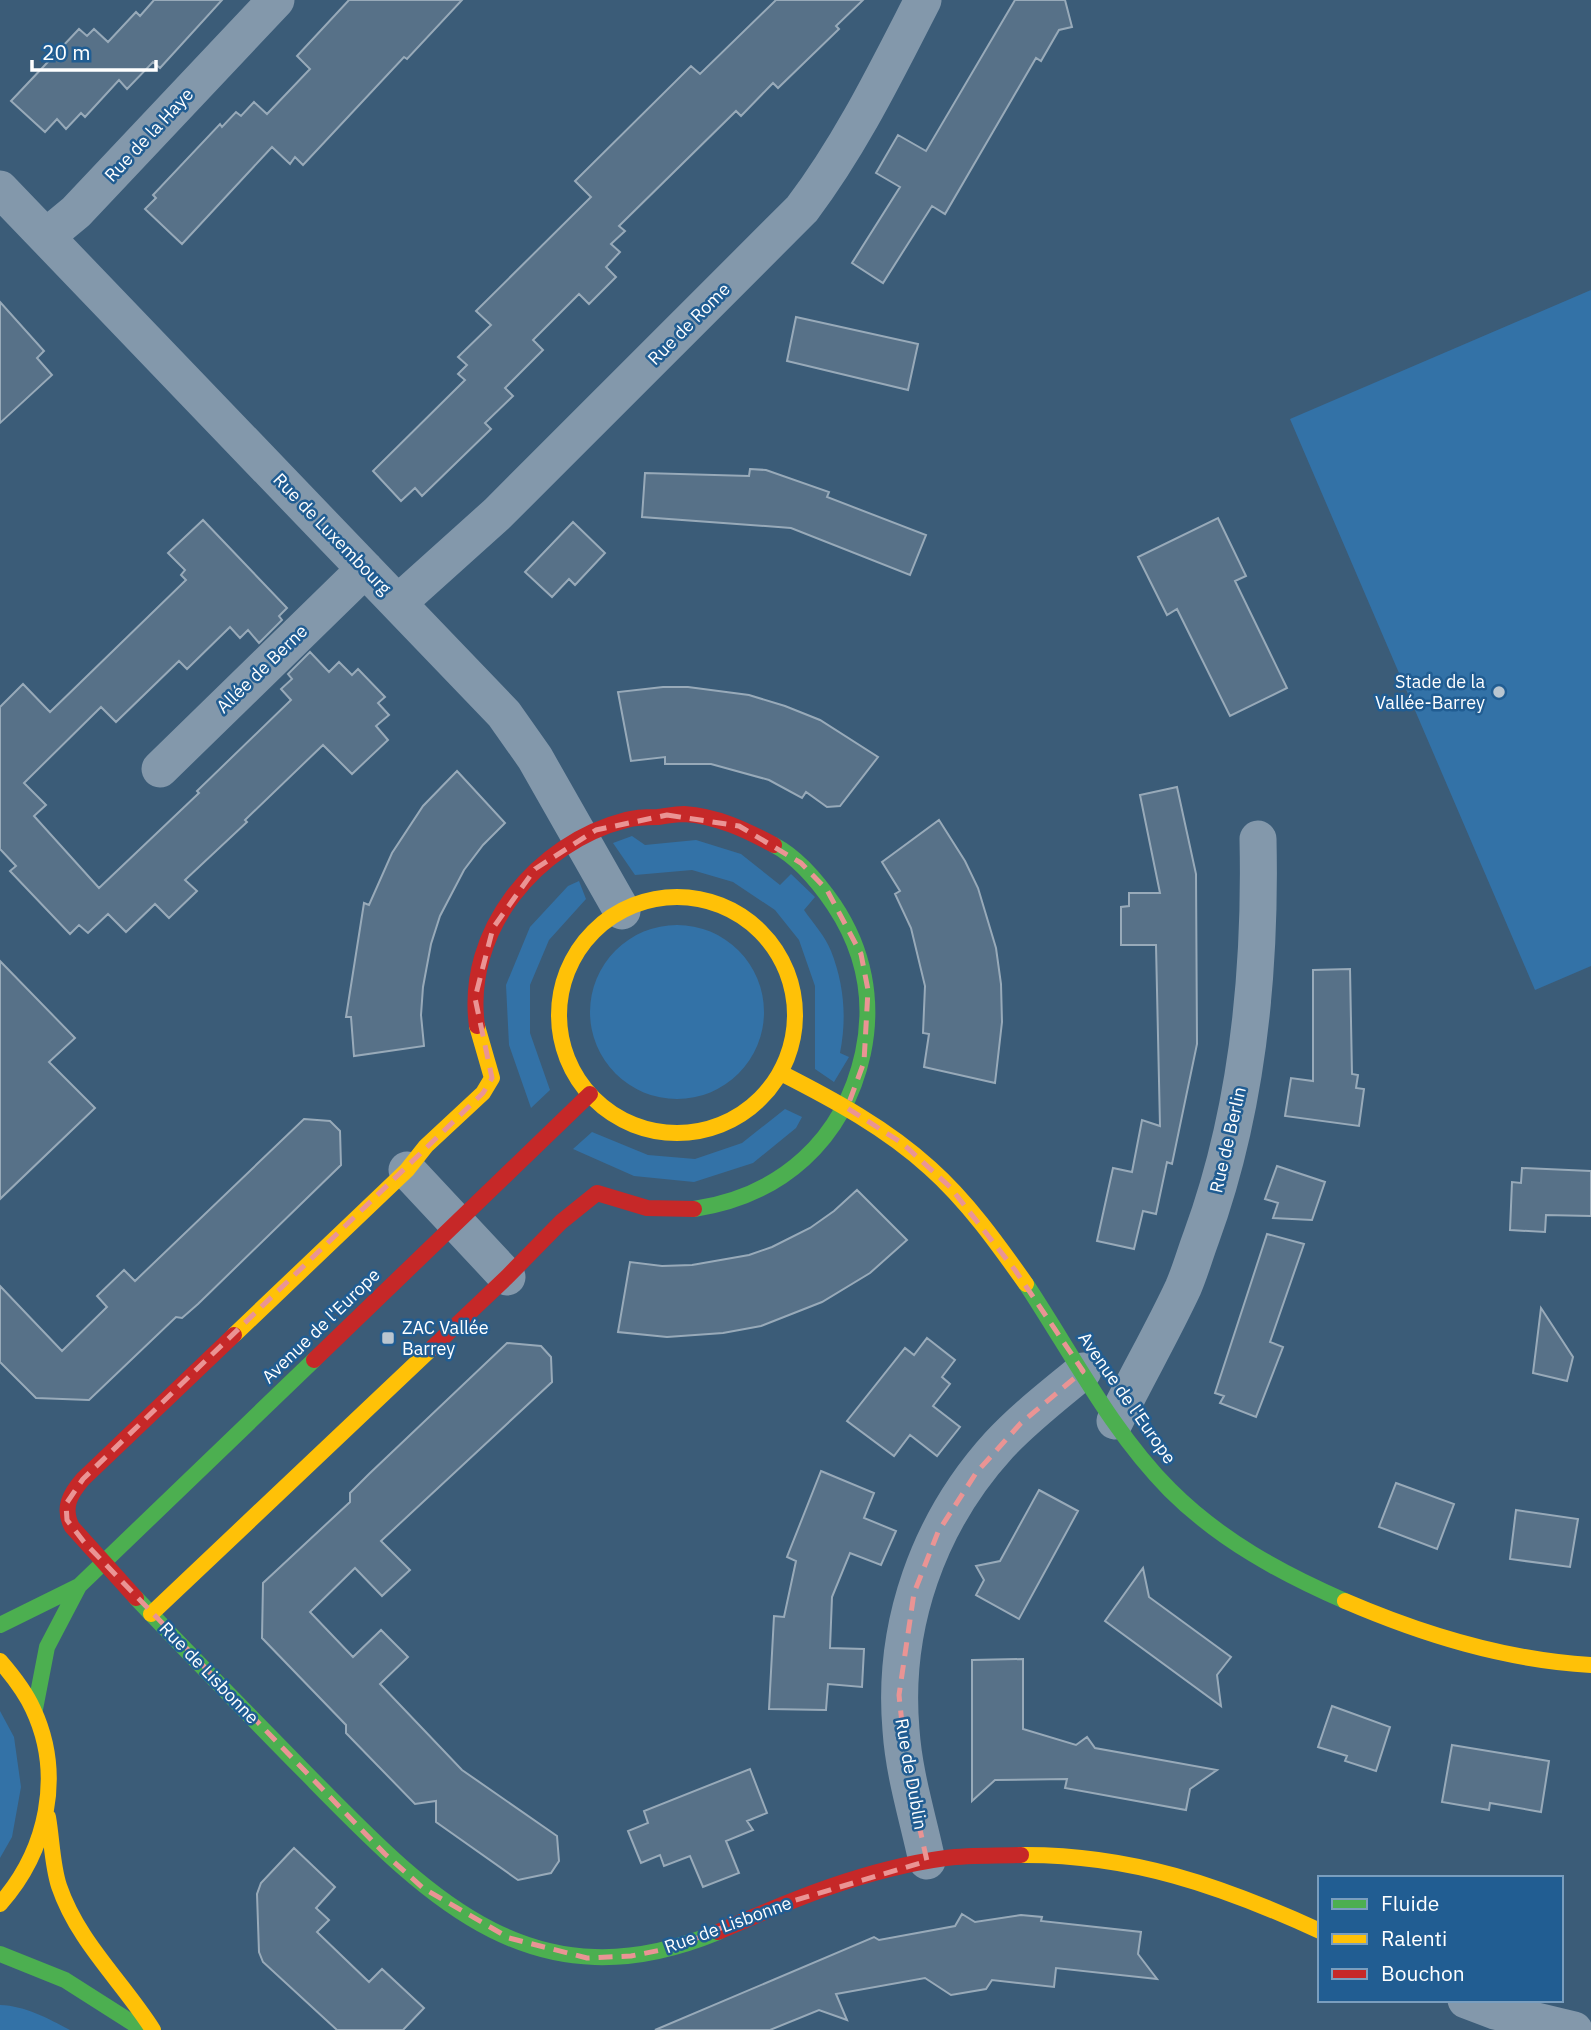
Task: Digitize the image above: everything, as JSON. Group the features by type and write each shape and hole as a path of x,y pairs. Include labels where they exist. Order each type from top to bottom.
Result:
{"street":[{"name":"Rue de la Haye","path":"47,236 76,212 276,0"},
{"name":"Rue de Rome","path":"398,603 497,514 802,209 829,174 851,138 923,0"},
{"name":"Rue de Luxembourg","path":"6,206 47,236 503,714 535,758 622,911"},
{"name":"Allée de Berne","path":"160,769 365,569"},
{"path":"151,1614 507,1277 578,1206 597,1193 612,1195 641,1208 677,1210 713,1205 748,1195 780,1178 809,1156 833,1128 845,1107 864,1062 869,1026 868,990 861,954 847,920 827,890 802,863 739,826 704,817 667,815 631,819 596,830 564,846 535,869 511,897 493,928 481,962 475,998 476,1022 492,1078 483,1093 426,1146 407,1170 507,1277"},
{"name":"Rue de Berlin","path":"1115,1421 1184,1287 1213,1206 1232,1135 1248,1047 1255,981 1259,916 1258,839"},
{"path":"680,897 710,902 738,914 762,933 780,957 791,985 796,1015 792,1045 781,1073 752,1107 712,1128 691,1133 668,1133 625,1121 606,1109 590,1094 574,1073 564,1048 559,1021 561,995 569,969 582,946 600,926 622,911 650,900 680,897"},
{"name":"Avenue de l'Europe","path":"781,1073 845,1107 902,1143 950,1187 978,1219 1015,1270 1115,1421 1170,1490 1205,1521 1250,1554 1301,1582 1410,1627 1472,1647 1539,1661 1591,1665"},
{"name":"Avenue de l'Europe","path":"0,1625 79,1586 590,1094"},
{"name":"Rue de Lisbonne","path":"407,1170 83,1479 66,1504 67,1520 151,1614 384,1854 423,1888 509,1938 552,1953 587,1958 631,1956 676,1947 766,1909 844,1883 927,1861 964,1857 1083,1857 1149,1868 1278,1912 1318,1930"},
{"name":"Rue de Dublin","path":"927,1861 906,1771 899,1695 905,1630 914,1593 939,1532 976,1473 1021,1423 1083,1371"},
{"name":"Avenue de l'Europe","path":"35,1709 47,1647 79,1586"},
{"path":"0,1661 8,1668 35,1709 46,1742 50,1775 47,1810 39,1843 20,1880 0,1904"},
{"path":"47,1810 55,1872 66,1904 89,1944 140,2007 153,2030"},
{"path":"0,1954 49,1970 89,1994 126,2022 145,2030"},
{"path":"1471,2002 1495,2011 1568,2029"}],"highlighted area":[{"path":"667,815 739,826 801,863 827,890 861,954 868,990 864,1062 847,1108 902,1143 950,1187 1015,1270 1083,1371 1021,1423 976,1473 938,1532 914,1593 899,1695 907,1771 927,1861 766,1909 676,1947 631,1956 587,1958 509,1938 423,1888 385,1854 84,1542 67,1520 66,1504 83,1479 483,1093 492,1078 475,998 493,928 535,869 596,830"}],"shaded area":[{"name":"Stade de la Vallée-Barrey","path":"1591,290 1591,966 1535,990 1290,419"},
{"path":"632,836 645,845 696,840 741,854 780,885 791,874 815,897 804,910 826,940 835,963 844,1014 840,1053 849,1057 834,1082 815,1069 815,986 799,940 775,910 733,882 692,870 635,875 613,843"},
{"path":"579,881 586,899 549,940 530,985 530,1033 550,1090 531,1108 509,1045 506,985 530,927 568,886"},
{"path":"677,925 710,932 738,951 757,979 764,1012 757,1045 738,1073 710,1092 677,1099 644,1092 616,1073 597,1045 590,1012 597,979 616,951 644,932"},
{"path":"785,1109 802,1117 796,1128 753,1163 694,1182 634,1176 573,1149 592,1132 648,1155 695,1159 742,1143"},
{"path":"0,1711 14,1737 21,1787 12,1837 0,1858"},
{"path":"0,2005 28,2010 70,2030 0,2030"}],"building":[{"path":"154,0 222,0 160,68 153,62 127,89 119,80 85,117 81,113 66,129 57,119 45,132 11,101 79,29 87,36 94,29 108,42 136,12 140,16"},
{"path":"349,0 462,0 407,59 404,57 303,165 295,157 290,164 272,147 182,244 145,209 156,198 153,195 220,124 222,127 236,112 241,116 254,102 267,114 310,69 297,56"},
{"path":"776,0 863,0 836,26 839,29 778,88 773,83 741,116 736,111 619,226 625,231 611,244 620,252 606,267 616,277 589,304 579,294 533,340 543,350 505,388 513,396 485,423 491,429 422,496 415,488 401,501 373,471 465,380 458,374 467,365 458,357 491,325 476,311 591,197 575,181 691,66 700,74"},
{"path":"1015,0 1065,0 1072,27 1059,30 1041,61 1036,58 945,214 932,206 883,283 852,263 900,187 876,173 898,135 926,151"},
{"path":"0,302 44,351 37,358 52,375 0,423"},
{"path":"796,317 918,344 908,390 787,361"},
{"path":"750,469 766,470 829,492 827,497 926,535 910,575 791,528 642,517 645,473 749,476"},
{"path":"1218,518 1246,576 1235,581 1287,688 1230,716 1177,609 1167,615 1138,557"},
{"path":"203,520 287,608 279,616 282,620 259,643 248,630 240,638 230,627 187,669 179,661 116,722 101,707 24,783 46,805 34,816 99,888 291,700 281,689 292,679 288,674 310,652 329,672 339,662 352,675 358,669 385,697 378,703 389,715 376,726 388,740 352,774 323,745 185,880 197,891 169,918 155,904 126,932 108,914 88,933 79,925 70,934 10,871 16,866 0,849 0,707 23,684 50,712 186,580 181,575 185,570 168,553"},
{"path":"573,522 605,553 575,585 569,579 552,597 525,572"},
{"path":"688,687 749,695 785,706 820,720 878,757 840,806 827,807 806,792 802,798 769,780 711,764 665,764 665,757 631,761 618,692"},
{"path":"457,771 505,823 483,845 464,870 440,916 431,944 423,987 421,1015 424,1046 354,1056 351,1017 346,1017 364,903 369,905 392,853 423,806"},
{"path":"1177,787 1196,874 1197,1044 1172,1164 1167,1162 1156,1214 1143,1211 1134,1249 1097,1241 1113,1168 1132,1172 1142,1120 1160,1126 1156,945 1121,945 1121,907 1129,906 1129,893 1160,893 1140,795"},
{"path":"939,820 965,861 978,888 996,948 1002,1022 995,1083 924,1067 929,1034 923,1033 925,986 911,928 895,894 900,891 882,862"},
{"path":"0,961 75,1038 49,1062 95,1108 0,1199"},
{"path":"1350,969 1352,1074 1358,1075 1356,1088 1364,1089 1359,1126 1285,1116 1291,1078 1313,1081 1313,970"},
{"path":"304,1119 330,1121 340,1131 341,1165 198,1304 182,1318 176,1317 89,1400 36,1398 0,1362 0,1286 62,1351 107,1307 97,1296 124,1270 135,1281"},
{"path":"1277,1166 1325,1182 1312,1220 1273,1218 1278,1203 1265,1199"},
{"path":"1522,1168 1591,1171 1591,1216 1546,1215 1545,1232 1510,1230 1512,1182 1521,1183"},
{"path":"857,1190 907,1240 870,1273 822,1302 761,1326 723,1333 667,1337 618,1332 630,1262 662,1266 692,1265 749,1255 810,1228"},
{"path":"1267,1234 1304,1244 1270,1342 1283,1347 1256,1417 1220,1403 1224,1396 1215,1393"},
{"path":"1541,1308 1573,1357 1567,1381 1533,1373"},
{"path":"927,1338 955,1360 942,1377 950,1384 933,1406 960,1427 937,1456 910,1435 894,1456 847,1421 905,1348 914,1355"},
{"path":"507,1343 541,1346 551,1357 552,1382 381,1541 410,1570 382,1596 355,1568 310,1612 353,1657 381,1630 408,1657 380,1684 462,1770 557,1836 559,1861 551,1873 518,1880 436,1822 436,1801 415,1804 346,1733 346,1725 262,1638 263,1583 350,1502 350,1493 369,1474"},
{"path":"821,1471 874,1493 864,1518 896,1531 881,1565 850,1553 832,1597 830,1648 864,1649 862,1687 828,1684 826,1710 769,1709 774,1616 784,1617 796,1561 787,1557"},
{"path":"1396,1483 1454,1504 1437,1549 1379,1527"},
{"path":"1039,1490 1078,1511 1019,1619 976,1595 984,1580 976,1566 1000,1561"},
{"path":"1516,1510 1578,1519 1570,1567 1510,1559"},
{"path":"1143,1568 1149,1597 1231,1657 1217,1675 1221,1706 1105,1621"},
{"path":"1023,1659 1023,1729 1076,1745 1087,1737 1095,1748 1217,1770 1190,1789 1186,1810 1065,1788 1067,1779 995,1780 972,1801 972,1660"},
{"path":"1332,1706 1390,1727 1376,1771 1345,1761 1347,1756 1318,1747"},
{"path":"1452,1745 1549,1761 1541,1812 1490,1803 1489,1810 1442,1802"},
{"path":"750,1769 767,1813 747,1821 753,1830 726,1841 739,1873 703,1887 690,1856 664,1866 660,1855 641,1863 628,1831 648,1823 644,1811"},
{"path":"294,1848 335,1887 316,1908 329,1920 317,1932 369,1982 382,1969 424,2008 403,2030 337,2030 263,1962 259,1952 257,1894 261,1883"},
{"path":"962,1914 975,1922 1021,1915 1042,1917 1041,1921 1141,1932 1138,1954 1157,1979 1056,1968 1054,1987 992,1980 986,1989 951,1995 925,1978 836,1994 847,2020 819,2010 770,2030 655,2030 874,1937 879,1940 955,1926"}],"traffic: fast":[{"path":"694,1209 725,1202 754,1191 781,1177 804,1159 824,1137 841,1112 854,1084 863,1053 867,995 853,940 834,905 815,880 792,857 774,845"},
{"path":"1026,1284 1129,1443 1170,1490 1209,1524 1252,1554 1345,1601"},
{"path":"0,1625 79,1586 314,1360"},
{"path":"35,1709 47,1647 79,1586"},
{"path":"136,1598 395,1861 440,1898 487,1927 537,1948 592,1957 652,1952 718,1932"},
{"path":"0,1954 65,1980 142,2029"}],"traffic: slow":[{"path":"677,897 722,906 752,924 768,940 790,981 795,1015 786,1060 768,1090 752,1106 711,1128 677,1133 632,1124 602,1106 586,1090 564,1049 559,1015 568,970 586,940 602,924 643,902 677,897"},
{"path":"234,1335 407,1170 426,1146 483,1093 492,1078 477,1026"},
{"path":"781,1073 877,1127 930,1168 969,1208 1026,1284"},
{"path":"151,1614 431,1349"},
{"path":"1345,1601 1405,1625 1465,1644 1527,1658 1591,1665"},
{"path":"0,1661 33,1709 48,1760 49,1786 39,1836 16,1883 0,1904"},
{"path":"48,1817 53,1861 67,1906 89,1943 153,2030"},
{"path":"1021,1855 1100,1860 1175,1876 1247,1900 1318,1930"}],"traffic: jam":[{"path":"477,1026 476,991 482,957 495,925 513,896 536,870 563,849 593,832 626,820 684,814 720,821 774,845"},
{"path":"314,1360 590,1094"},
{"path":"431,1349 561,1222 597,1193 647,1208 694,1209"},
{"path":"136,1598 72,1527 68,1514 69,1501 83,1479 234,1335"},
{"path":"718,1932 801,1897 886,1870 946,1858 1021,1855"}],"place":[{"name":"Stade de la Vallée-Barrey","path":"1499,692"},
{"name":"ZAC Vallée Barrey","path":"388,1338"}]}
